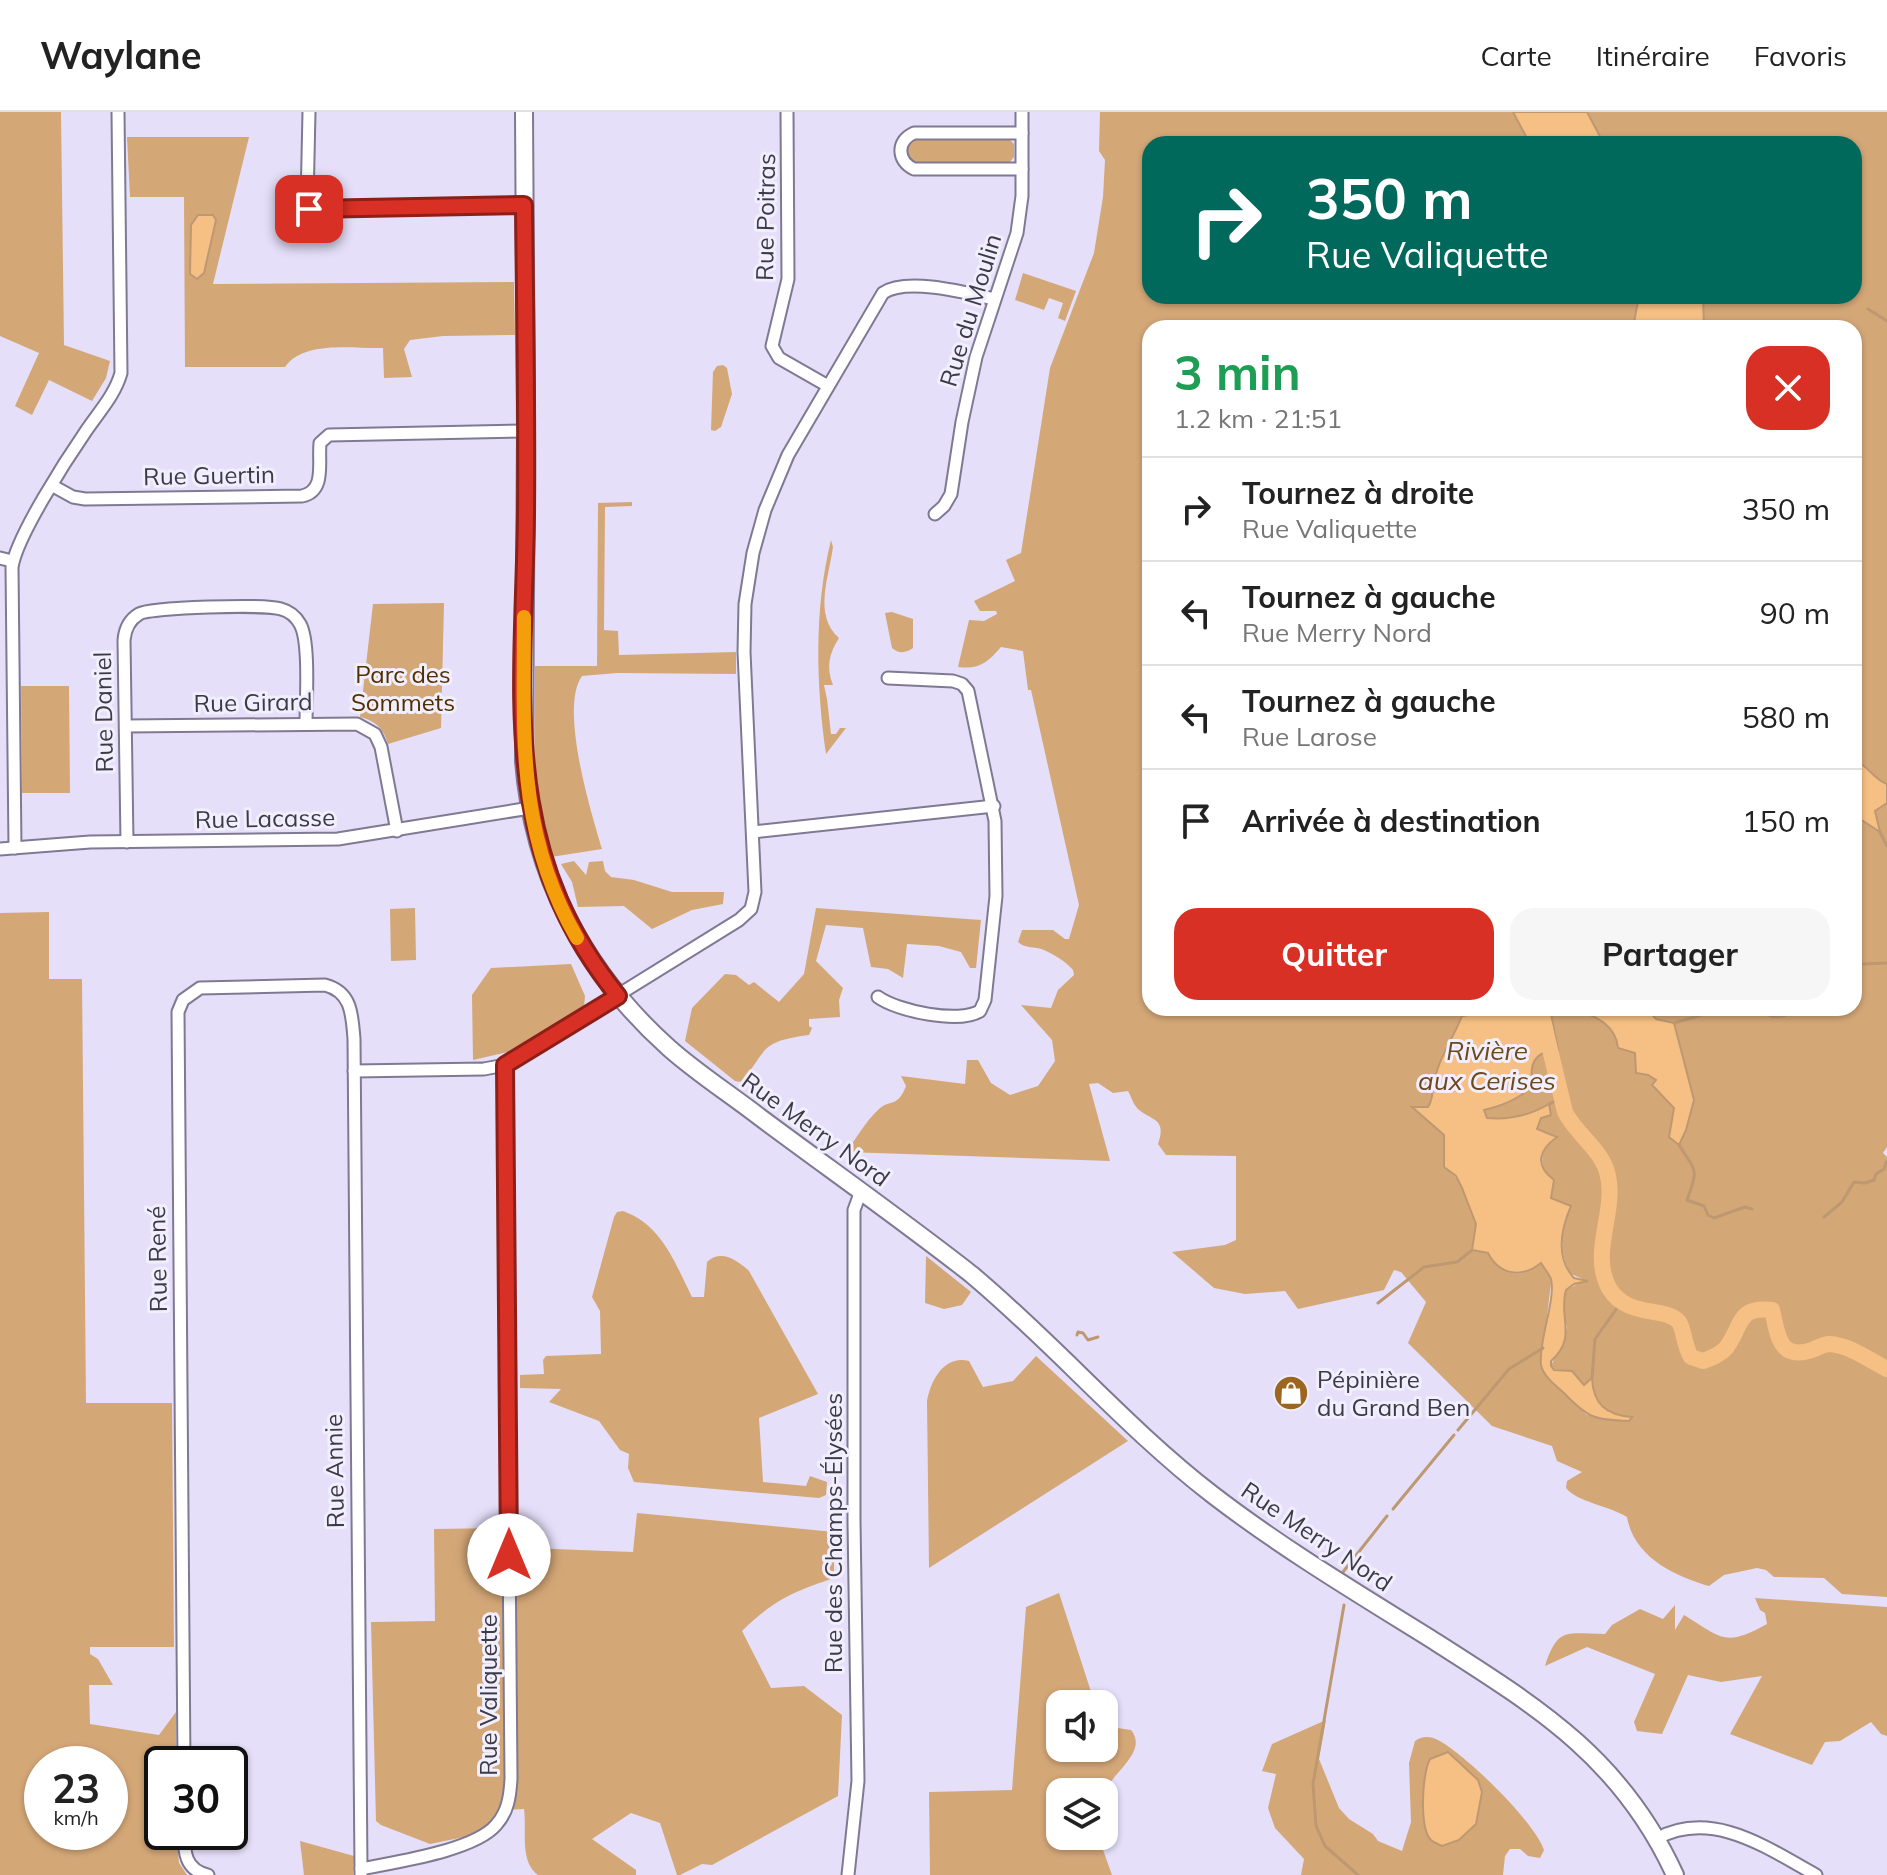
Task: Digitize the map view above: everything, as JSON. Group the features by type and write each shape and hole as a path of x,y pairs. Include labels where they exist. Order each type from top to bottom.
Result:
{"main road":[{"name":"Rue Merry Nord","path":"524,112 524,761 530,808 544,863 565,916 594,966 652,1032 689,1064 994,1293 1140,1433 1214,1496 1315,1566 1492,1678 1561,1726 1605,1768 1635,1805 1675,1875"}],"street":[{"path":"15,848 6,560 116,387 121,373 118,112"},
{"path":"309,112 307,203 311,210 524,205"},
{"name":"Rue Poitras","path":"787,112 788,279 772,346 779,358 828,386"},
{"name":"Rue du Moulin","path":"935,514 951,494 966,400 994,299 1017,233 1021,202 1022,112"},
{"path":"1022,133 913,134 905,139 900,152 904,162 914,169 1022,169"},
{"path":"354,1071 484,1069 505,1065 743,917 751,909 755,898 744,641 748,579 757,537 772,492 793,446 880,298 890,288 943,289 994,299"},
{"name":"Rue Guertin","path":"53,486 73,497 85,499 302,496 314,492 318,485 321,440 333,435 526,431"},
{"name":"Rue Daniel","path":"127,842 124,640 127,627 135,617 154,610 251,607 280,608 292,615 301,625 305,638 306,723"},
{"path":"878,997 896,1008 911,1011 965,1016 973,1015 982,1008 986,996 996,896 994,806 970,696 965,687 953,681 888,678"},
{"name":"Rue Girard","path":"126,726 357,724 375,734 381,747 397,831"},
{"path":"753,832 994,806"},
{"name":"Rue Lacasse","path":"0,849 127,842 327,839 397,831 530,808"},
{"name":"Rue René","path":"184,1746 177,1019 180,1006 188,995 207,987 331,987 342,993 351,1007 354,1071"},
{"name":"Rue Valiquette","path":"361,1872 478,1839 496,1826 509,1800 505,1065"},
{"name":"Rue Annie","path":"354,1071 361,1872"},
{"name":"Rue des Champs-Élysées","path":"848,1875 858,1781 854,1210 861,1191"},
{"path":"1656,1839 1681,1828 1723,1830 1754,1842 1816,1875"},
{"path":"186,1850 188,1863 196,1871 208,1875"}],"green space":[{"path":"0,112 61,112 64,345 110,361 106,378 92,401 49,380 32,415 15,406 39,353 0,336"},
{"path":"1100,112 1887,112 1887,784 1862,764 1862,320 1142,320 1142,1016 1464,1016 1439,1066 1430,1104 1428,1107 1414,1107 1444,1135 1444,1167 1461,1185 1479,1234 1497,1264 1509,1272 1524,1273 1541,1263 1550,1276 1541,1366 1557,1387 1587,1415 1631,1417 1603,1407 1591,1379 1584,1385 1572,1371 1553,1369 1551,1366 1567,1328 1562,1305 1566,1290 1585,1280 1571,1274 1564,1257 1563,1232 1571,1206 1551,1198 1554,1180 1544,1169 1544,1152 1556,1136 1537,1129 1548,1105 1526,1115 1503,1118 1487,1118 1484,1109 1510,1102 1533,1086 1532,1066 1541,1055 1546,1052 1554,1062 1558,1049 1552,1016 1593,1016 1610,1028 1618,1048 1635,1053 1648,1075 1657,1080 1652,1086 1674,1108 1669,1137 1686,1130 1694,1100 1674,1023 1653,1016 1862,1016 1862,820 1879,831 1875,811 1887,803 1887,1147 1883,1153 1887,1157 1887,1597 1842,1594 1824,1578 1774,1577 1766,1570 1757,1568 1724,1575 1709,1586 1682,1577 1658,1563 1638,1543 1627,1517 1578,1497 1566,1488 1567,1481 1582,1472 1557,1461 1552,1446 1492,1426 1408,1343 1426,1302 1401,1272 1394,1270 1384,1290 1298,1309 1285,1291 1245,1294 1214,1288 1172,1252 1225,1245 1236,1240 1236,1156 1166,1155 1158,1144 1161,1129 1157,1121 1138,1109 1128,1091 1113,1093 1098,1083 1089,1084 1110,1161 846,1152 882,1106 900,1098 906,1086 901,1076 965,1084 967,1060 978,1060 991,1083 1010,1095 1038,1086 1055,1061 1052,1040 1021,1005 1051,1008 1058,990 1074,975 1073,970 1048,952 1018,942 1022,930 1053,930 1069,939 1079,905 1031,690 1028,690 1023,651 1001,647 982,664 958,667 969,620 984,621 997,614 996,611 980,611 974,601 1015,581 1006,560 1021,553 1050,368 1094,253 1105,160 1099,151"},
{"path":"127,137 249,137 213,284 514,282 515,335 443,336 410,340 404,349 412,377 384,378 383,348 317,349 293,358 285,367 185,367 184,197 130,197"},
{"path":"918,139 1009,139 1014,144 1014,157 1009,163 916,163 909,159 907,149 910,142"},
{"path":"1023,273 1076,291 1065,321 1058,318 1063,303 1049,298 1044,310 1015,300"},
{"path":"717,366 727,368 732,394 721,427 715,431 711,430 713,372"},
{"path":"632,502 632,506 605,507 604,630 618,631 619,655 736,652 736,674 617,673 582,676 576,691 575,735 602,849 551,857 534,778 535,666 597,666 598,503"},
{"path":"831,540 833,547 825,607 831,629 839,638 830,661 833,685 824,685 831,734 846,728 826,754 818,647 825,566"},
{"name":"Parc des Sommets","path":"444,603 441,728 388,744 378,726 360,717 373,604"},
{"path":"892,612 913,619 913,648 908,651 900,652 892,648 885,613"},
{"path":"21,686 69,686 70,793 22,793"},
{"path":"574,861 586,875 589,862 603,861 605,871 611,877 634,880 672,892 724,892 723,904 692,910 652,929 624,906 578,907 572,882 561,864"},
{"path":"415,908 416,960 391,961 390,909"},
{"path":"816,908 981,920 976,968 970,968 961,952 939,946 907,944 903,978 888,969 871,967 863,928 826,925 816,961 843,988 839,1000 840,1017 809,1019 812,1028 809,1035 772,1044 741,1082 735,1081 685,1041 692,1008 725,974 736,975 749,985 754,982 779,1002 804,974"},
{"path":"49,912 49,979 82,979 86,1403 172,1403 174,1647 90,1647 90,1654 98,1659 113,1685 89,1685 90,1724 159,1735 176,1712 176,1746 144,1746 144,1850 178,1850 179,1863 187,1875 0,1875 0,913"},
{"path":"571,964 585,996 584,1007 508,1052 473,1060 472,995 491,968"},
{"path":"623,1211 648,1226 666,1246 692,1297 704,1297 707,1262 712,1258 729,1258 749,1271 818,1394 759,1418 763,1482 806,1486 810,1476 827,1482 826,1495 819,1498 634,1482 628,1468 629,1454 620,1450 599,1421 549,1402 561,1389 520,1388 520,1375 544,1374 543,1360 546,1356 601,1354 600,1311 592,1297 614,1217 617,1212"},
{"path":"926,1256 971,1292 962,1305 944,1309 925,1303"},
{"path":"1036,1356 1128,1441 929,1568 927,1401 935,1378 946,1365 960,1360 969,1361 983,1387 1013,1381"},
{"path":"637,1513 834,1532 834,1578 784,1598 742,1631 771,1688 804,1686 842,1715 838,1796 712,1865 702,1864 680,1875 677,1875 660,1823 631,1813 592,1839 636,1870 636,1875 538,1875 526,1854 524,1809 499,1810 483,1830 430,1844 376,1821 371,1622 435,1621 434,1529 503,1528 503,1547 633,1552"},
{"path":"1059,1593 1090,1690 1046,1690 1046,1762 1118,1762 1118,1728 1131,1730 1135,1738 1132,1754 1114,1778 1046,1778 1046,1850 1103,1850 1112,1875 930,1875 929,1792 1012,1790 1026,1607"},
{"path":"1755,1598 1887,1607 1887,1736 1881,1734 1871,1722 1840,1741 1825,1742 1812,1765 1730,1734 1762,1676 1721,1682 1688,1675 1662,1734 1637,1731 1634,1722 1655,1674 1587,1647 1545,1666 1560,1638 1573,1634 1605,1634 1612,1625 1640,1609 1663,1619 1675,1605 1675,1630 1684,1615 1724,1637 1742,1636 1767,1624 1765,1613 1760,1610"},
{"path":"1326,1720 1319,1759 1339,1808 1378,1841 1402,1851 1411,1822 1409,1763 1415,1741 1429,1737 1465,1759 1514,1807 1538,1838 1544,1850 1540,1858 1528,1856 1520,1849 1510,1849 1505,1856 1503,1875 1301,1875 1304,1859 1275,1828 1268,1808 1276,1774 1262,1771 1272,1744"},
{"path":"300,1841 354,1856 353,1875 304,1875"}],"water":[{"path":"1513,112 1587,112 1600,136 1526,136"},
{"path":"198,215 213,215 216,220 204,273 197,279 190,274 191,225"},
{"path":"1638,304 1703,304 1704,320 1634,320"},
{"path":"1862,764 1887,784 1887,803 1875,811 1880,832 1862,820"},
{"name":"Rivière aux Cerises","path":"1462,1016 1551,1016 1558,1049 1555,1063 1546,1052 1541,1054 1532,1066 1533,1086 1510,1101 1484,1110 1487,1118 1504,1118 1534,1112 1549,1104 1551,1115 1541,1118 1537,1129 1557,1137 1546,1147 1541,1163 1554,1180 1551,1198 1571,1206 1563,1233 1564,1261 1574,1278 1588,1281 1574,1284 1566,1290 1566,1335 1551,1366 1554,1370 1572,1371 1584,1385 1592,1378 1598,1401 1608,1411 1632,1417 1629,1421 1607,1420 1586,1413 1544,1373 1541,1365 1542,1345 1552,1288 1550,1277 1541,1263 1526,1271 1512,1272 1499,1266 1488,1253 1472,1250 1476,1224 1456,1176 1444,1167 1444,1135 1412,1107 1428,1107 1439,1066"},
{"name":"Rivière aux Cerises","path":"1592,1016 1653,1016 1674,1023 1694,1100 1679,1145 1669,1137 1674,1108 1652,1085 1656,1080 1636,1073 1635,1053 1618,1048 1613,1033"},
{"path":"1448,1752 1478,1780 1482,1792 1476,1824 1459,1840 1442,1846 1427,1834 1423,1813 1424,1788 1430,1759"}],"waterway":[{"path":"1868,309 1887,321"},
{"path":"1880,832 1887,846"},
{"path":"1862,964 1887,963"},
{"name":"Rivière aux Cerises","path":"1542,1016 1565,1112 1604,1163 1607,1172 1609,1201 1602,1260 1609,1288 1617,1298 1636,1308 1673,1317 1681,1325 1691,1357 1703,1361 1726,1348 1746,1314 1772,1310 1779,1337 1786,1349 1801,1352 1827,1344 1837,1345 1887,1369"},
{"path":"1674,1023 1698,1016"},
{"path":"1772,1016 1780,1016"},
{"path":"1549,1104 1562,1098"},
{"path":"1679,1145 1694,1171 1687,1200 1704,1206 1708,1215 1714,1218 1745,1207 1752,1209"},
{"path":"1824,1217 1842,1202 1854,1182 1874,1180 1886,1162"},
{"path":"1378,1303 1424,1267 1457,1262 1472,1250"},
{"path":"1592,1378 1595,1339 1622,1301"},
{"path":"1077,1335 1078,1332 1083,1333 1088,1340 1098,1337"},
{"path":"1458,1430 1509,1369 1543,1348"},
{"path":"1393,1509 1454,1435"},
{"path":"1343,1572 1387,1516"},
{"path":"1344,1605 1313,1784 1316,1826 1325,1846 1358,1875"}],"slow traffic":[{"path":"524,617 524,746 530,808 550,881 577,938"}],"place":[{"name":"Pépinière du Grand Ben","path":"1291,1393"}],"route":[{"path":"309,209 524,205 526,431 523,720 527,792 538,845 557,899 594,966 618,996 505,1065 509,1555"}]}
